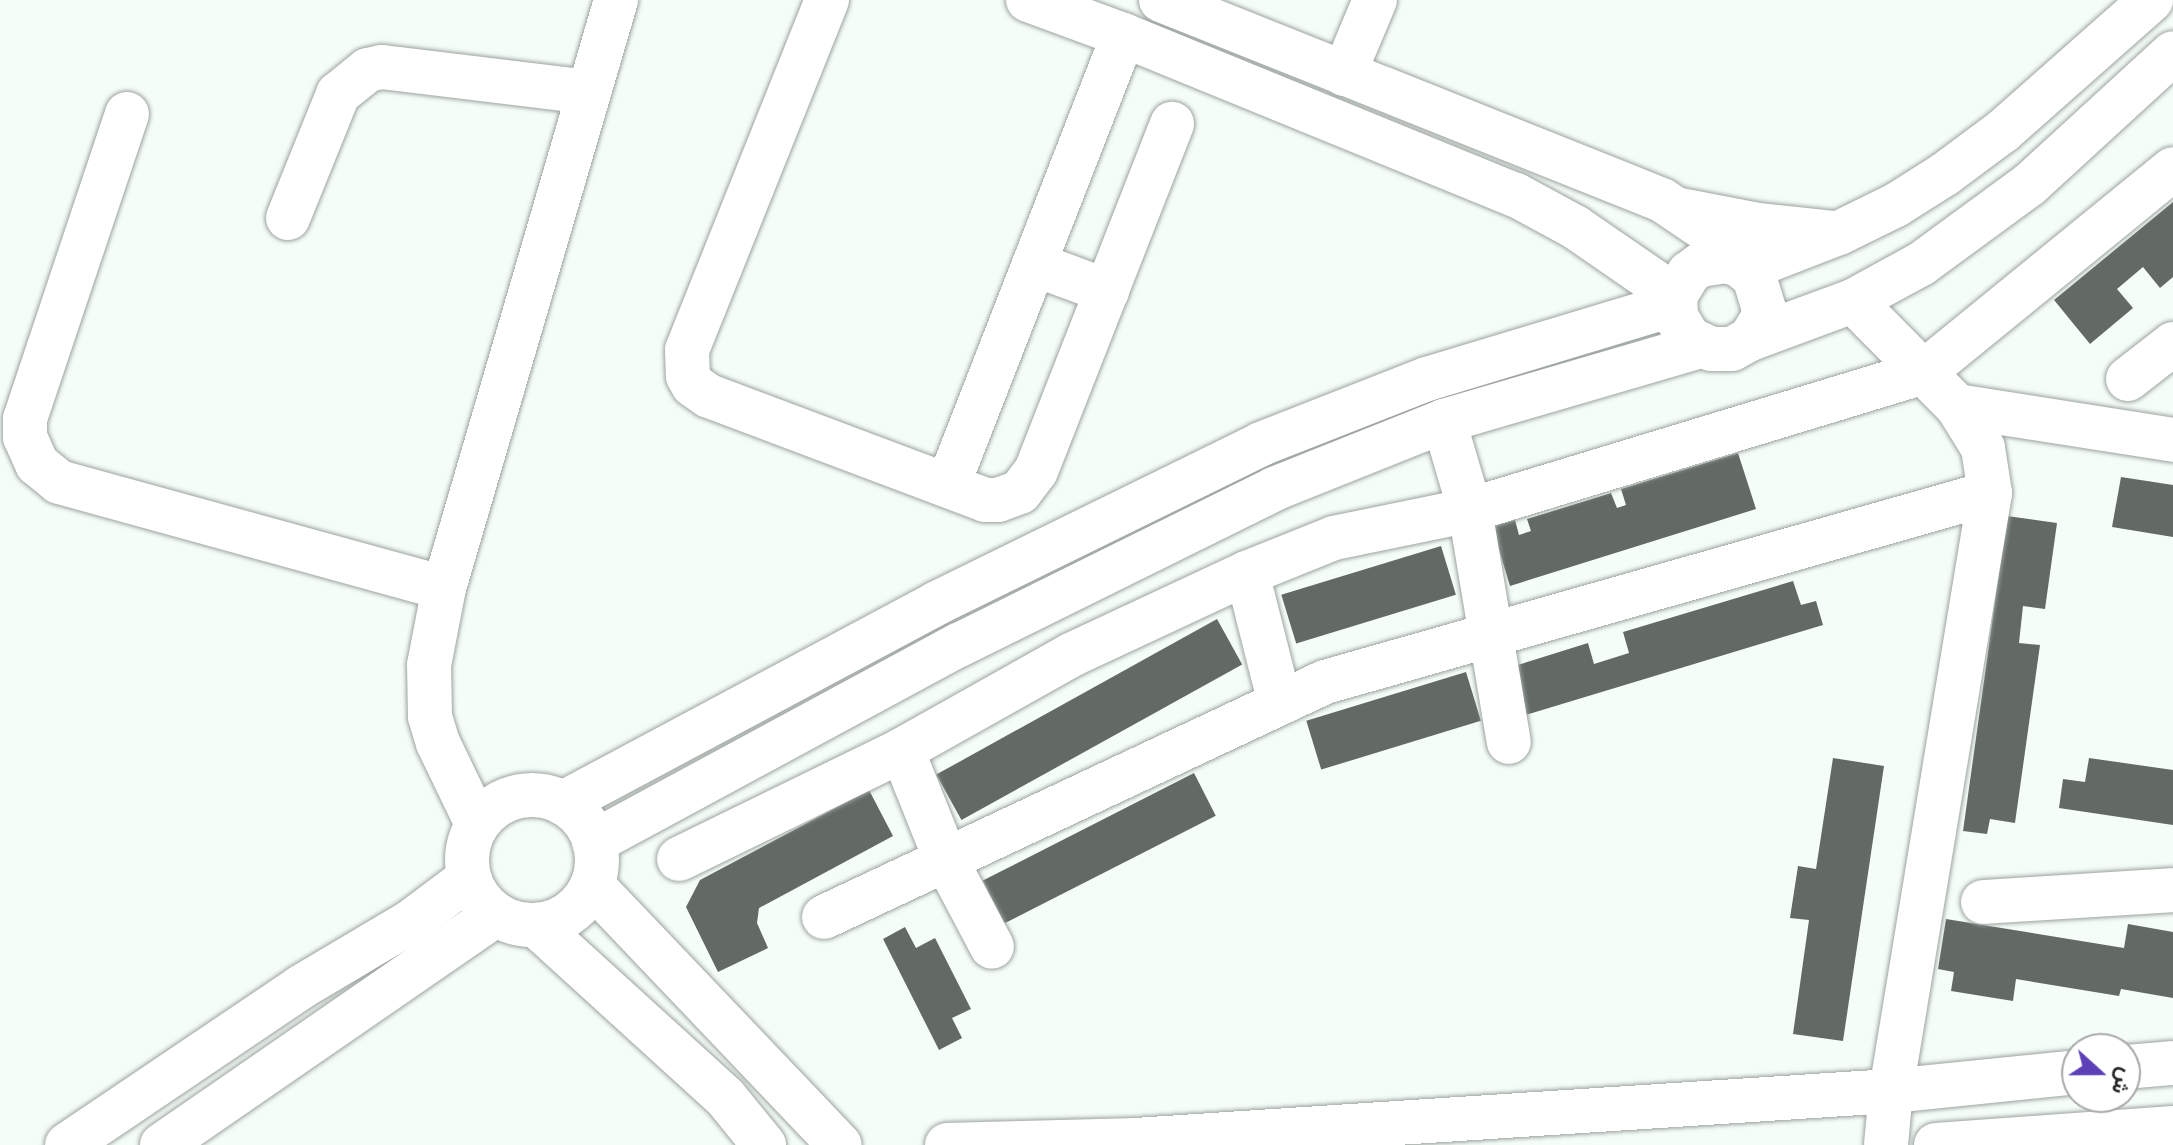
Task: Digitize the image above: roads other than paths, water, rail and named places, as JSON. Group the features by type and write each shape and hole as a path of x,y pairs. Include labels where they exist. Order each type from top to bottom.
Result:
{"street":[{"path":"477,824 438,743 430,716 429,665 444,588 616,0"},
{"path":"827,0 687,350 688,376 693,385 709,396 985,500 998,500 1020,492 1029,482 1172,124"},
{"path":"1028,0 1123,35 1516,195 1575,227 1675,300"},
{"path":"1161,0 1681,210 1758,225 1839,233"},
{"path":"1344,74 1375,0"},
{"path":"1701,346 1681,329 1675,300 1680,283 1700,265 1726,261 1743,267 1839,233 1896,205 1980,149 2151,0"},
{"path":"948,485 1123,35"},
{"path":"594,842 959,645 1220,514 1336,463 1444,421 1701,346 1732,349 1750,339 1853,301 1921,264 2029,185 2173,53"},
{"path":"288,218 338,94 368,70 382,67 588,92"},
{"path":"127,114 25,419 25,437 37,464 59,482 444,588"},
{"path":"679,859 902,750 1071,655 1247,573 1334,538 1470,510 1924,372 2173,169"},
{"path":"1681,210 1713,234 1760,287 1764,309 1762,320 1750,339"},
{"path":"1034,264 1107,291"},
{"path":"563,803 937,603 1261,444 1414,384 1675,300"},
{"path":"1853,301 1957,406 1983,448 1990,493 1891,1091 1886,1145"},
{"path":"2128,379 2173,344"},
{"path":"1957,406 2173,440"},
{"path":"1444,421 1470,510 1488,633 1509,742"},
{"path":"824,917 1325,682 1488,633 1990,493"},
{"path":"1247,573 1280,703"},
{"path":"902,750 946,860 992,947"},
{"path":"516,797 548,797 563,803 582,819 594,842 596,871 592,885 570,913 537,926 509,922 484,905 469,878 467,859 477,824 501,803 516,797"},
{"path":"67,1145 301,987 419,916 469,878"},
{"path":"592,885 840,1145"},
{"path":"1983,902 2173,890"},
{"path":"162,1145 496,915"},
{"path":"537,926 725,1097 764,1145"},
{"path":"2141,1066 2173,1063"},
{"path":"947,1145 1135,1140 1891,1091 2061,1074"},
{"path":"1936,1145 2173,1128"}]}
